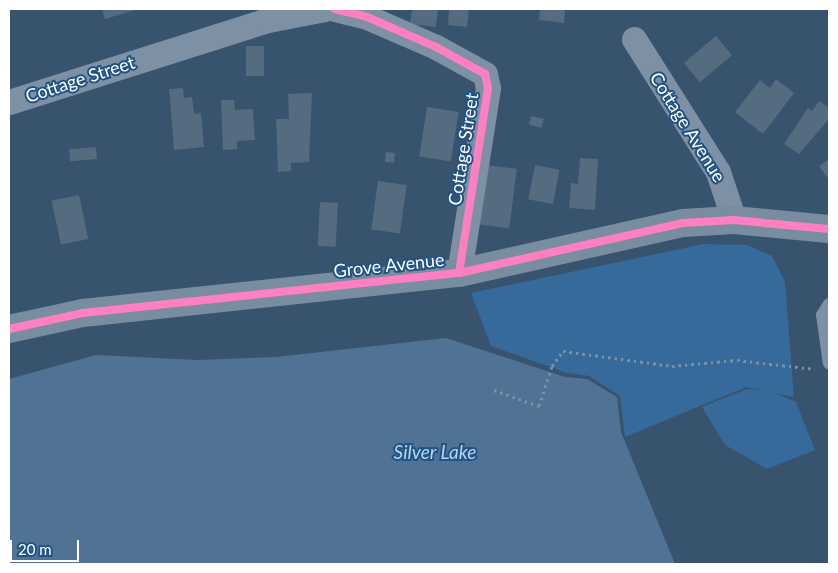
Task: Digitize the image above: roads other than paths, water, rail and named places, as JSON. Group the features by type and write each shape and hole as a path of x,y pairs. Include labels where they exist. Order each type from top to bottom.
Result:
{"street":[{"name":"Cottage Street","path":"9,102 268,20 325,9"},
{"name":"Cottage Street","path":"335,9 367,17 465,60 481,69 488,80 459,273"},
{"name":"Cottage Avenue","path":"634,39 718,172 734,220"},
{"name":"Grove Avenue","path":"9,329 83,313 459,273 666,226 734,220 829,229"}],"lane":[{"path":"825,366 822,315 829,304"}],"water":[{"name":"Silver Lake","path":"446,338 565,377 587,379 617,397 621,432 675,564 9,564 9,379 96,355 198,360 276,357"}]}
